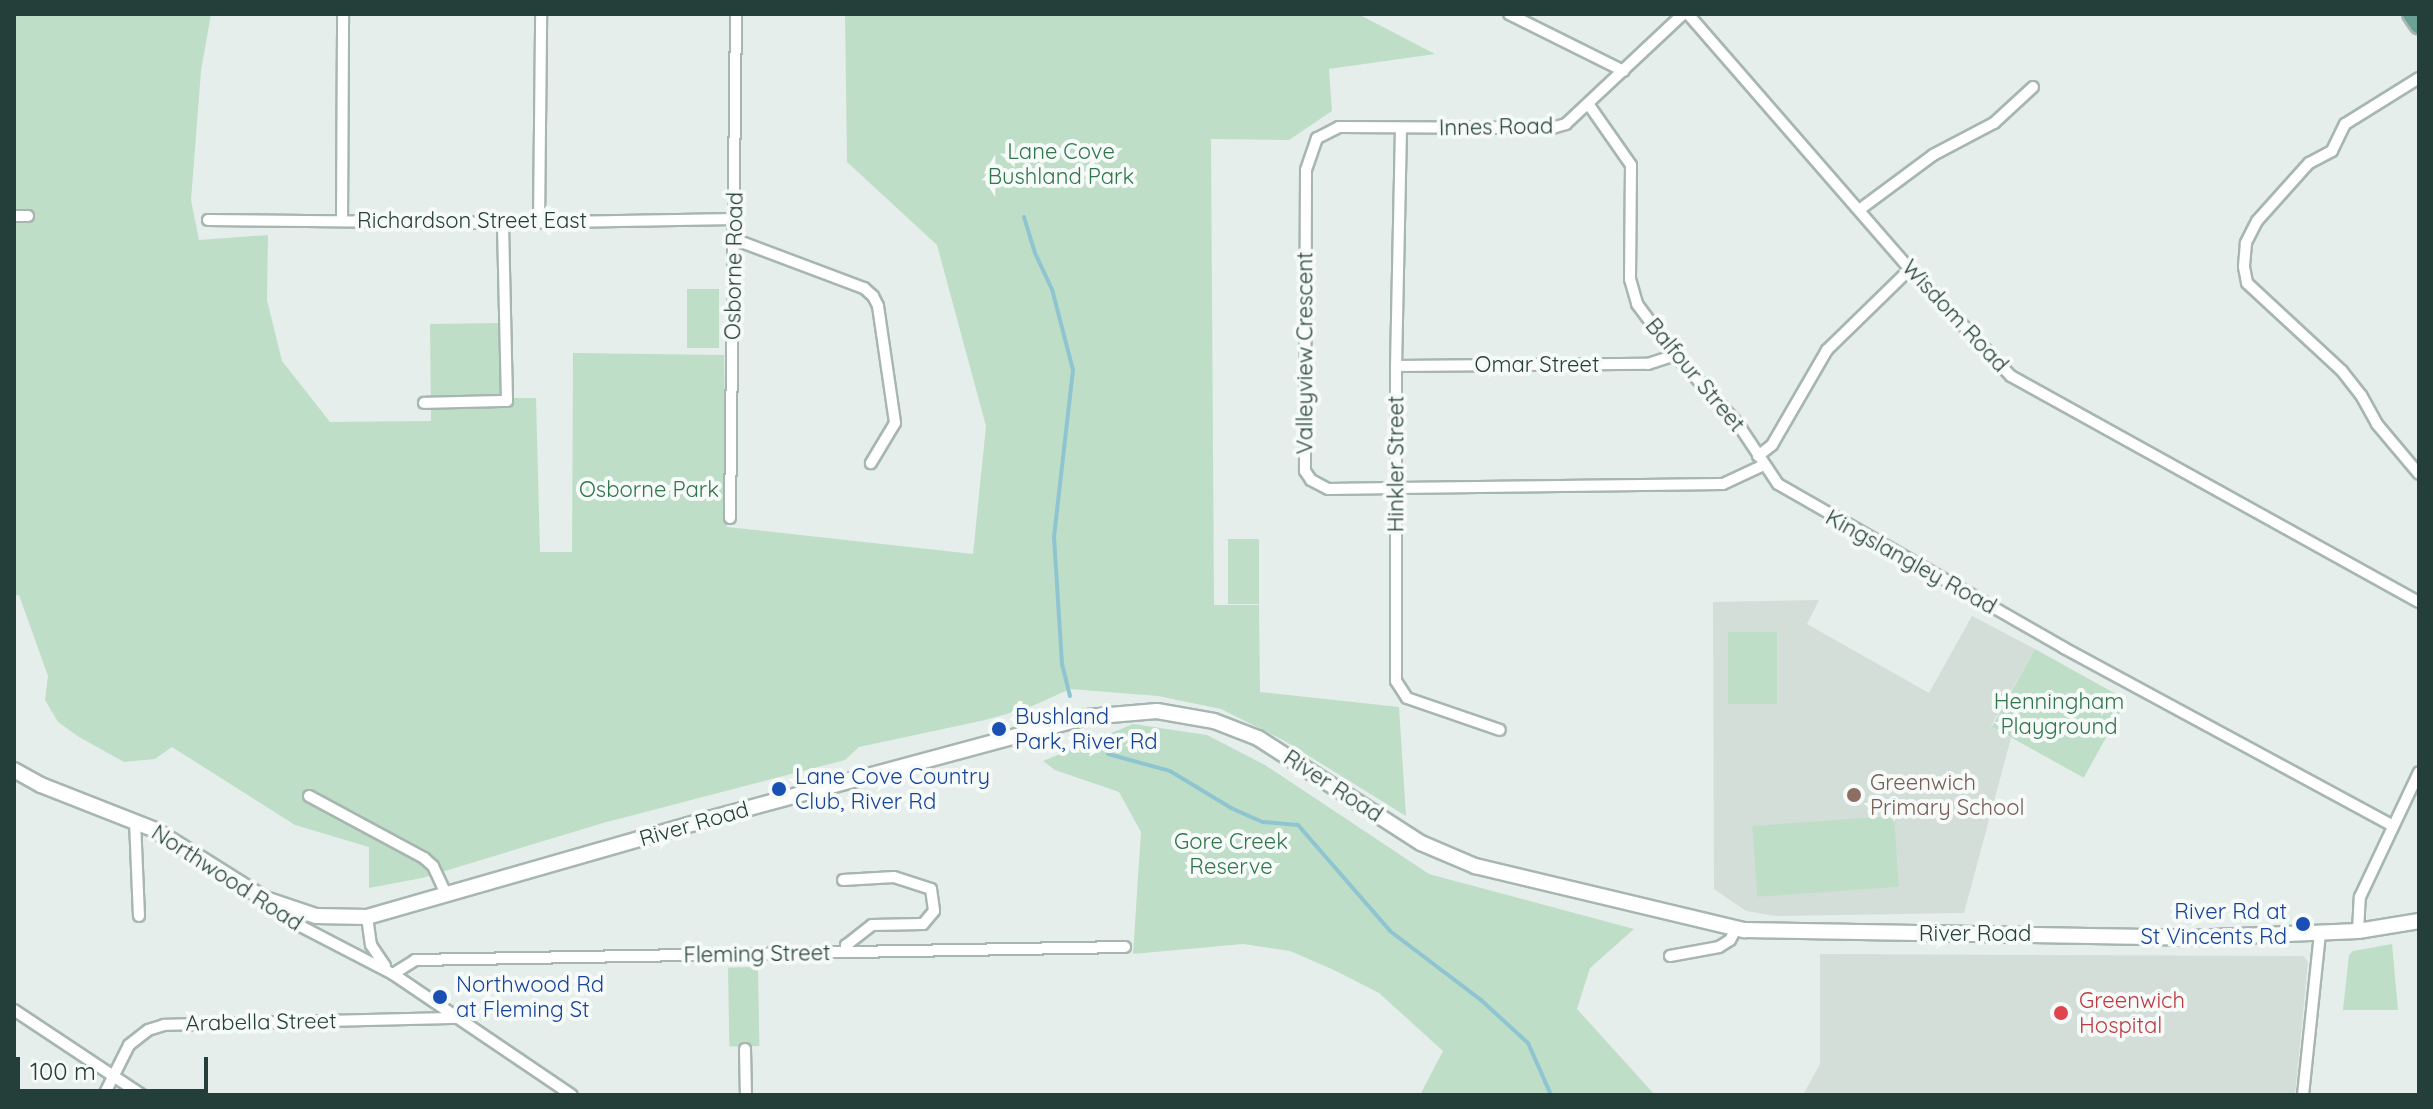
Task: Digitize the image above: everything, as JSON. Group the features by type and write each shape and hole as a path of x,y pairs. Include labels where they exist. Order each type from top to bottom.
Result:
{"main road":[{"path":"2411,14 2419,26"},
{"name":"River Road","path":"265,899 316,916 367,917 1087,717 1157,711 1214,721 1258,738 1421,843 1475,866 1736,929 1846,935 2191,938 2358,931 2419,921"},
{"name":"Northwood Road","path":"14,770 41,785 135,821 265,899"}],"street":[{"path":"342,221 343,14"},
{"path":"539,222 541,14"},
{"name":"Osborne Road","path":"730,518 736,240 736,14"},
{"path":"1509,14 1624,71"},
{"name":"Innes Road","path":"1317,138 1339,127 1552,128 1566,124 1685,14"},
{"name":"Wisdom Road","path":"1685,14 1910,269 2011,376 2419,602"},
{"path":"2419,78 2345,124 2332,151 2309,163 2257,221 2246,243 2244,267 2247,283 2342,371 2361,395 2377,424 2419,474"},
{"path":"1859,210 1933,155 1994,123 2033,87"},
{"name":"Balfour Street","path":"1589,105 1631,165 1632,293 1675,355 1738,424 1761,460"},
{"name":"Hinkler Street","path":"1401,128 1396,366 1398,687 1407,698 1500,730"},
{"name":"Valleyview Crescent","path":"1317,138 1306,170 1305,471 1311,480 1328,489 1397,488"},
{"path":"14,216 28,216"},
{"name":"Richardson Street East","path":"208,220 503,223 735,219"},
{"path":"424,403 507,401 503,223"},
{"path":"736,240 864,288 873,296 878,306 895,423 871,463"},
{"path":"1397,488 1723,484 1761,460 1827,350 1910,269"},
{"name":"Omar Street","path":"1396,366 1648,364 1675,355"},
{"name":"Kingslangley Road","path":"1761,460 1784,490 1814,508 2393,826"},
{"path":"2358,931 2360,897 2419,772"},
{"path":"309,796 424,858 433,866 446,894"},
{"path":"135,821 139,916"},
{"path":"843,880 894,877 931,889 934,911 923,924 872,925 846,945 846,952"},
{"name":"Northwood Road","path":"265,899 283,917 393,974 572,1095"},
{"name":"Northwood Road","path":"367,917 375,954 393,974"},
{"path":"1670,956 1719,947 1730,940 1736,929"},
{"path":"2303,1095 2320,933"},
{"name":"Fleming Street","path":"393,974 415,960 1125,947"},
{"path":"14,1010 142,1095"},
{"name":"Arabella Street","path":"104,1095 121,1057 138,1036 164,1025 456,1018"},
{"path":"745,1049 746,1095"}],"shaded area":[{"name":"Greenwich Primary School","path":"1819,600 1807,624 1929,693 1972,616 2035,649 1991,726 2011,738 1964,913 1776,916 1746,911 1714,889 1713,602"},
{"name":"Greenwich Hospital","path":"1820,954 2303,956 2308,962 2295,1095 1803,1095 1820,1064"}],"green space":[{"path":"14,14 211,14 201,71 191,200 199,240 268,235 267,300 282,361 330,422 431,421 430,324 500,323 500,235 509,235 511,398 536,398 540,552 572,552 573,353 724,355 727,527 973,554 986,426 937,245 847,162 845,14 1358,14 1435,54 1329,69 1332,111 1289,140 1211,139 1214,605 1259,605 1260,692 1399,707 1406,816 1283,740 1221,709 1158,696 1070,689 1028,708 985,720 859,747 845,760 603,823 422,878 369,888 369,847 295,825 172,747 155,759 124,762 79,737 58,722 45,700 48,676 19,595 14,596"},
{"path":"687,289 719,289 719,348 687,348"},
{"path":"1228,539 1259,539 1259,604 1228,604"},
{"path":"1728,632 1777,632 1777,704 1728,704"},
{"name":"Henningham Playground","path":"2035,649 2127,700 2084,778 1992,727"},
{"name":"Gore Creek Reserve","path":"1133,724 1207,735 1265,765 1429,874 1634,929 1590,968 1577,1009 1655,1095 1420,1095 1443,1051 1379,993 1334,970 1290,951 1243,944 1133,954 1141,832 1119,792 1055,770 1043,761"},
{"path":"1894,816 1899,887 1757,897 1752,826"},
{"path":"2392,944 2398,1010 2343,1010 2349,955 2353,951"},
{"path":"758,967 759,1046 729,1047 728,968"}],"waterway":[{"path":"1024,217 1035,253 1052,289 1073,370 1054,537 1062,664 1070,696"},
{"path":"1108,754 1170,771 1231,808 1263,822 1298,825 1390,931 1481,1000 1528,1043 1551,1095"}],"place":[{"name":"Bushland Park, River Rd","path":"999,729"},
{"name":"Lane Cove Country Club, River Rd","path":"779,789"},
{"name":"Greenwich Primary School","path":"1854,795"},
{"name":"River Rd at St Vincents Rd","path":"2303,924"},
{"name":"Northwood Rd at Fleming St","path":"440,997"},
{"name":"Greenwich Hospital","path":"2061,1013"}],"park label":[{"name":"Lane Cove Bushland Park","path":"1061,164"},
{"name":"Osborne Park","path":"649,490"}]}
